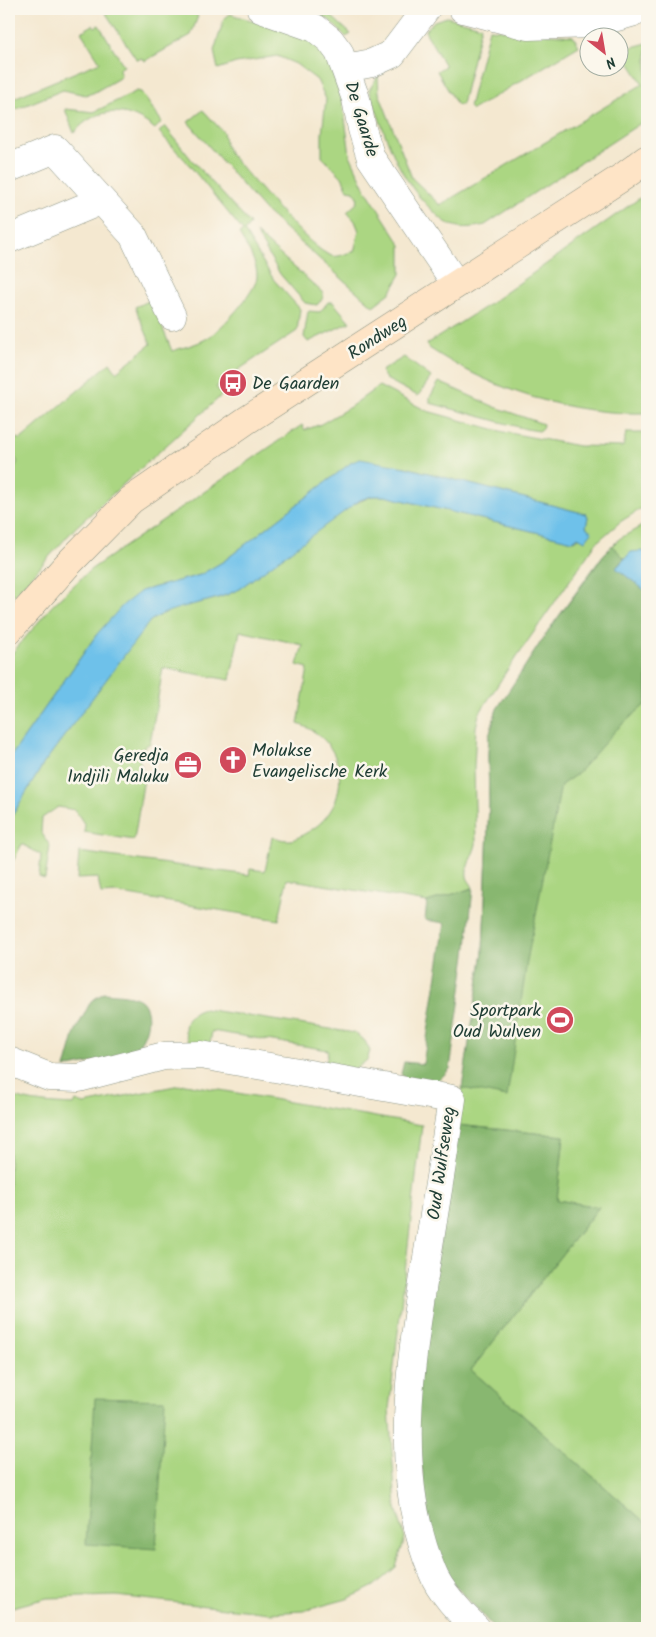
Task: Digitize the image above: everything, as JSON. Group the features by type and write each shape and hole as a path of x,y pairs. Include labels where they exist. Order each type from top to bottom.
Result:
{"main road":[{"name":"Rondweg","path":"9,630 67,565 131,500 247,420 647,159"}],"street":[{"name":"De Gaarde","path":"261,9 298,20 315,28 330,40 339,52 346,68 371,158 456,284"},
{"path":"346,68 372,62 392,54 426,9"},
{"path":"463,9 528,26 592,24 645,9"},
{"path":"9,168 55,149 100,201 133,235 172,316"},
{"path":"9,258 13,256 9,240 100,201"},
{"name":"Oud Wulfseweg","path":"9,1061 48,1077 79,1078 164,1056 201,1055 452,1099 414,1342 408,1407 408,1458 415,1513 432,1574 462,1615 476,1628"}],"green space":[{"path":"103,9 194,9 193,12 198,16 191,35 145,61 142,58 137,60"},
{"path":"305,9 333,9 331,16 351,34 346,37 328,19"},
{"path":"230,14 306,36 327,55 343,104 350,155 366,190 401,245 401,274 390,293 373,306 265,211 188,122 203,110 223,132 230,154 295,227 322,251 332,256 354,252 359,231 355,221 347,212 357,203 358,197 354,191 348,190 342,177 322,157 322,134 326,99 317,80 296,64 277,56 236,63 218,69 214,51 224,19"},
{"path":"447,17 481,26 462,104 457,105 437,71 445,66 425,31 434,21"},
{"path":"93,25 95,27 99,25 124,66 119,69 121,77 93,93 86,95 63,90 9,112 9,100 100,62 81,32"},
{"path":"489,29 573,36 578,47 472,110 469,107"},
{"path":"647,43 647,119 485,225 462,227 449,224 420,198 401,170 369,90 378,76 379,93 412,178 440,205 643,84 628,61 628,48"},
{"path":"137,91 141,92 162,122 155,129 135,116 113,112 93,117 74,133 65,109 94,112"},
{"path":"165,126 191,159 250,224 244,231 274,280 300,309 297,331 223,380 224,382 216,387 222,395 76,527 9,601 9,473 17,464 17,460 9,453 9,442 18,438 20,440 110,363 116,372 151,344 135,307 151,300 172,351 201,342 214,333 237,310 255,284 257,277 256,266 239,234 243,231 186,161 159,132"},
{"path":"647,193 647,413 589,410 533,397 480,377 429,348 427,344 488,305"},
{"path":"256,233 323,293 323,298 317,305 305,303 280,274"},
{"path":"328,302 333,302 350,322 308,342 304,337 308,311 320,312"},
{"path":"404,357 431,377 418,396 386,379 381,371"},
{"path":"439,382 495,407 543,424 542,429 539,431 526,429 430,403 430,397"},
{"path":"379,386 427,411 504,432 579,446 623,447 626,433 647,433 647,505 620,522 596,543 479,714 476,727 474,768 476,844 468,864 467,873 473,888 427,902 287,879 279,920 116,893 101,894 98,878 77,879 79,852 249,875 250,869 265,871 272,837 283,840 298,838 323,821 333,806 338,791 339,774 336,758 328,744 315,732 298,724 308,668 297,665 303,645 240,631 230,680 163,668 150,743 143,748 138,756 142,769 145,772 134,840 84,832 85,825 75,810 58,807 42,818 41,832 50,846 45,879 39,877 41,855 22,844 11,865 9,864 9,821 44,763 141,632 159,614 220,598 239,589 350,506 372,496 385,496 573,541 592,532 586,527 588,517 586,514 405,467 352,462 224,561 200,575 141,591 97,634 9,759 9,657 52,606 90,570 302,425 305,430 321,424 350,407"},
{"name":"Sportpark Oud Wulven","path":"647,523 647,553 641,551 624,558 647,592 647,1524 471,1370 599,1207 557,1200 564,1136 457,1125 483,952 489,803 489,736 497,709 548,631 603,555 619,539"},
{"path":"612,545 624,558 616,568 647,592 647,703 616,730 577,774 561,785 527,961 507,1097 462,1088 483,952 489,803 489,736 497,709 548,631"},
{"path":"473,888 450,1069 439,1080 407,1081 401,1074 404,1062 423,1064 445,923 425,920 427,902"},
{"path":"104,993 131,996 139,999 144,1004 148,1019 147,1027 140,1043 122,1055 65,1068 75,1032 91,1001"},
{"path":"204,1009 355,1033 365,1041 370,1051 367,1060 353,1071 325,1070 328,1050 212,1031 209,1050 189,1042 185,1031 189,1017"},
{"path":"185,1084 422,1125 389,1409 396,1508 405,1538 396,1567 374,1586 360,1593 347,1599 303,1611 270,1613 116,1596 47,1598 9,1608 9,1095 49,1104 74,1105 76,1101 84,1104"},
{"path":"457,1125 564,1136 557,1200 599,1207 471,1370 647,1524 647,1628 494,1628 454,1584 438,1554 429,1526 415,1409"},
{"path":"95,1398 165,1400 156,1549 86,1544"}],"water":[{"path":"360,459 405,467 586,514 588,517 586,527 592,532 585,541 578,537 573,541 385,496 372,496 360,500 239,589 217,598 182,607 150,621 44,763 9,821 9,759 97,634 123,605 141,591 200,575 224,561 352,462"},
{"path":"641,551 647,553 647,592 616,568 631,552"}],"place":[{"name":"De Gaarden","path":"233,383"},
{"name":"Molukse Evangelische Kerk","path":"233,760"},
{"name":"Geredja Indjili Maluku","path":"188,765"},
{"name":"Sportpark Oud Wulven","path":"560,1020"}]}
